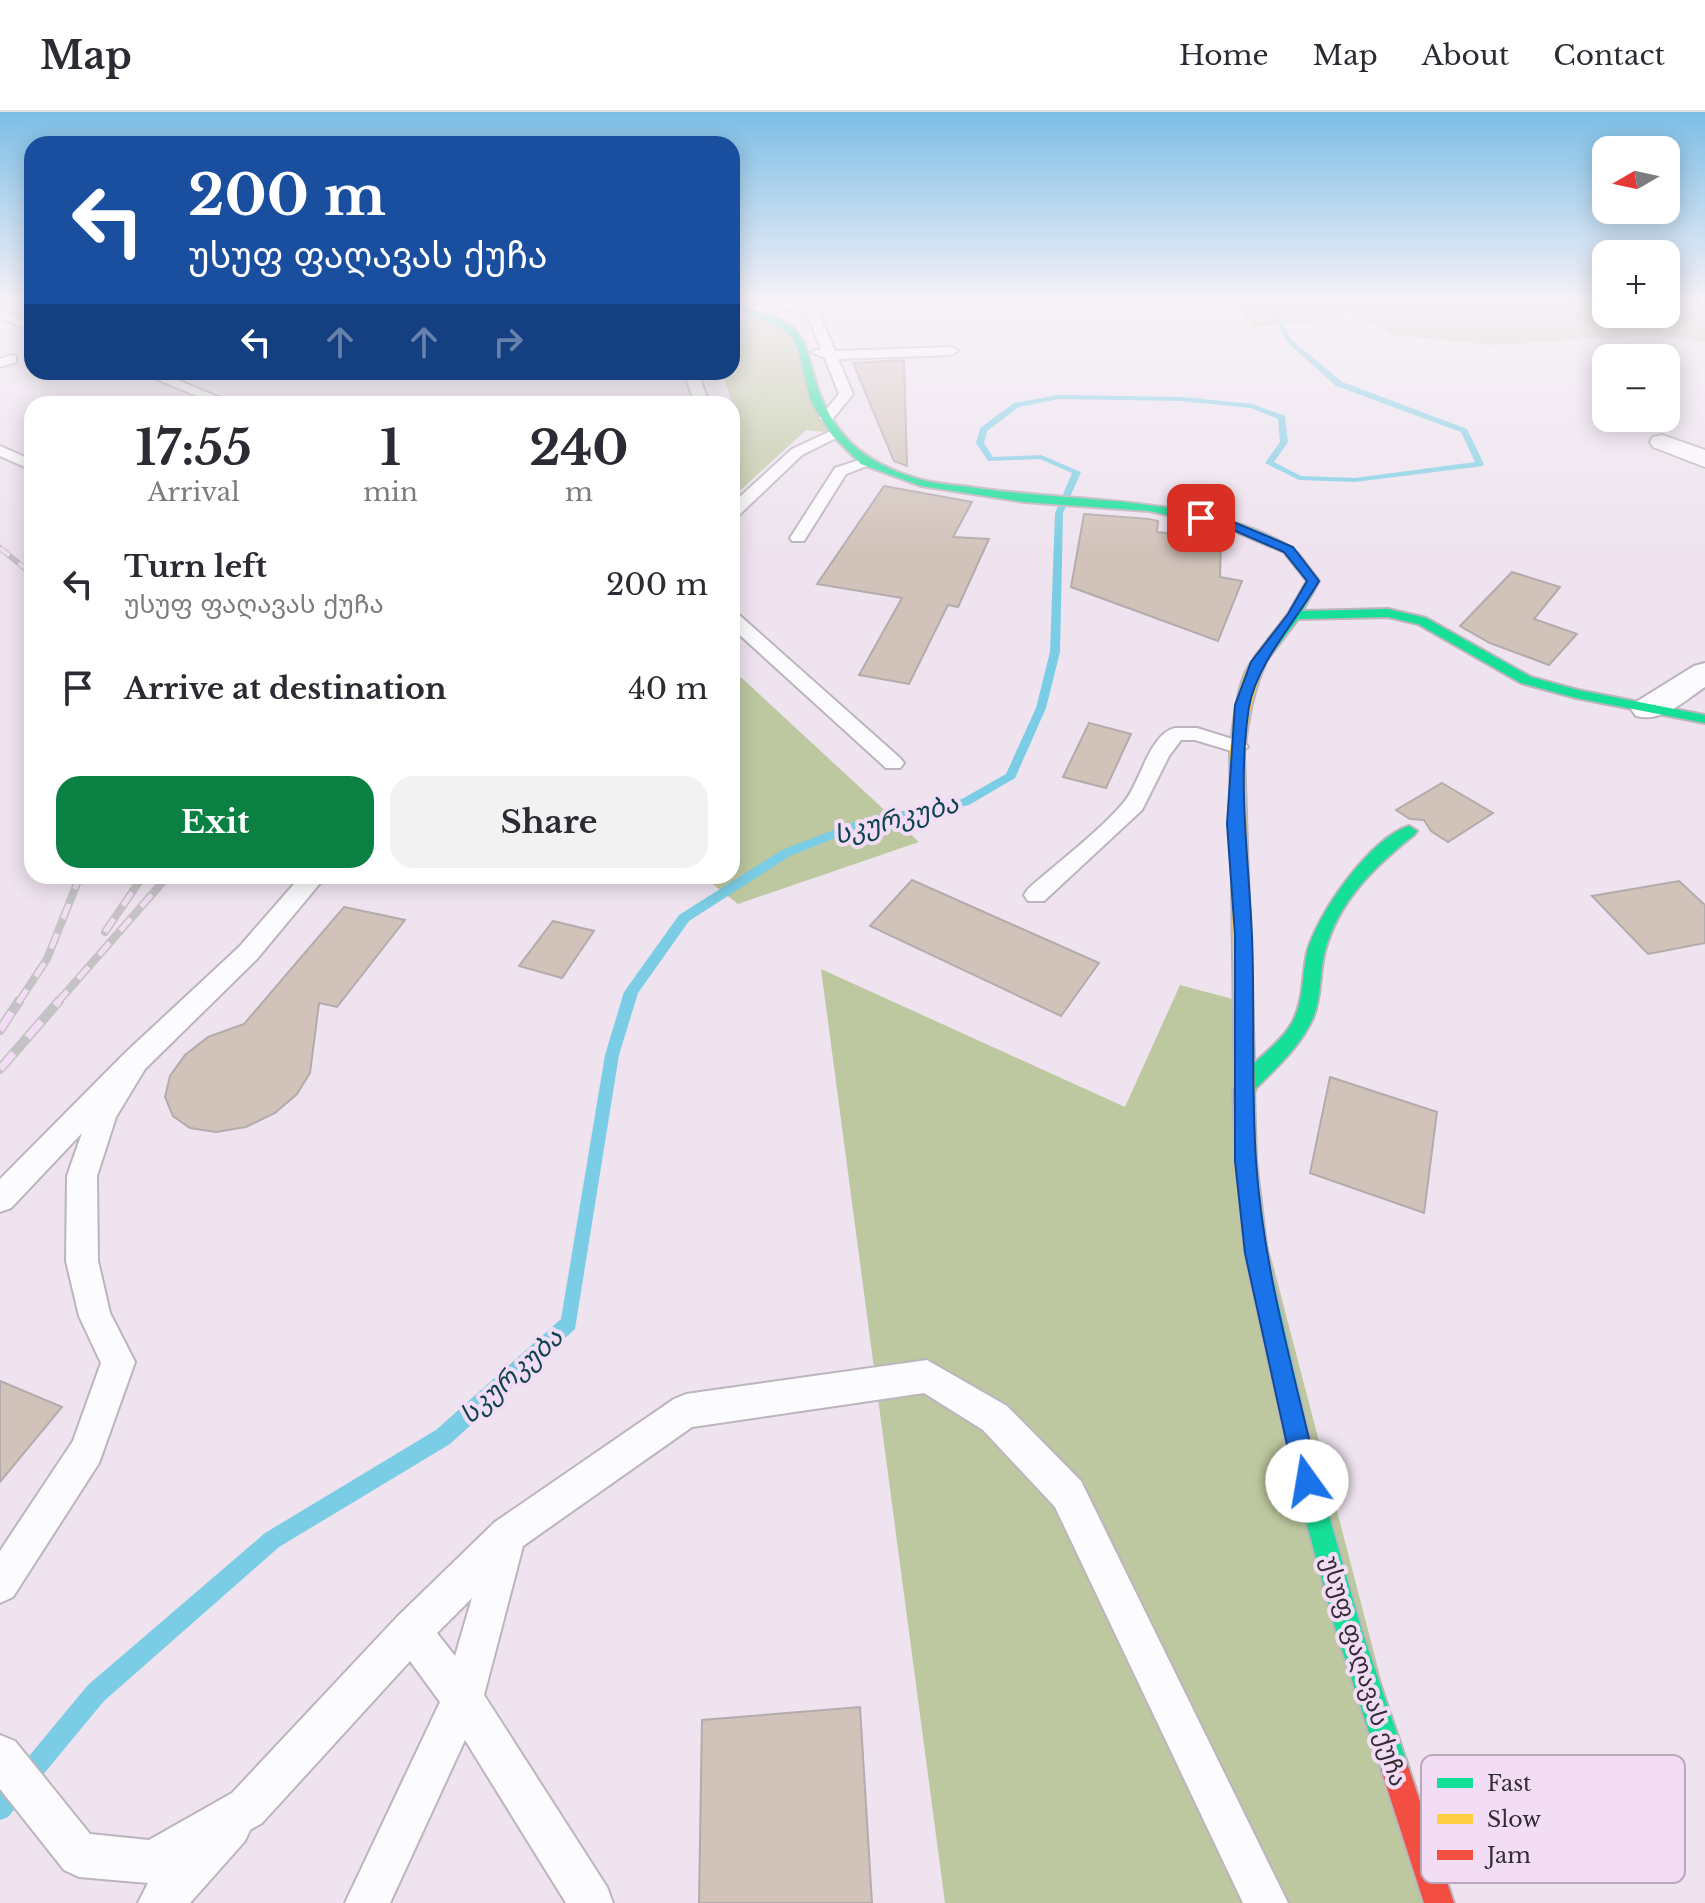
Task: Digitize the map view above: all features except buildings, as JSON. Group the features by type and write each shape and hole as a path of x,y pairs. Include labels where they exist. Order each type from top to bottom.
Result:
{"street":[{"path":"812,386 816,402 830,425 865,462"},
{"path":"1662,442 1705,459"},
{"name":"უსუფ ფაღავას ქუჩა","path":"865,462 921,483 1024,499 1149,508 1227,524 1288,550 1313,581 1294,615 1258,662 1242,705 1235,824 1243,935 1246,1161 1256,1253 1307,1481 1349,1631 1421,1849"},
{"path":"1294,615 1388,613 1422,621 1526,680 1576,694 1705,719"},
{"path":"1648,709 1705,673"},
{"path":"1243,1089 1290,1040 1307,1008 1317,949 1334,907 1389,845 1409,831"},
{"name":"უსუფ ფაღავას ქუჩა","path":"1432,1883 1439,1903"}],"lane":[{"path":"181,386 208,396"},
{"path":"740,505 830,425 846,394 843,386"},
{"path":"0,450 24,462"},
{"path":"798,538 840,471 865,462"},
{"path":"740,625 893,763"},
{"path":"1036,895 1134,805 1159,755 1175,734 1197,734 1238,747"},
{"path":"0,1199 135,1061 248,953 307,884"},
{"path":"0,1584 87,1451 118,1362 95,1316 82,1261 82,1176 103,1115 135,1061"},
{"path":"160,1903 411,1631 508,1535 686,1411 927,1376 995,1418 1068,1494 1266,1903"},
{"path":"367,1903 463,1699 508,1535"},
{"path":"411,1631 463,1699 591,1903"},
{"path":"0,1756 79,1855 153,1862 247,1808"}],"green space":[{"path":"726,386 813,386 835,433 806,430 740,491 740,396 730,396"},
{"path":"740,676 919,842 738,904 712,884 740,884"},
{"path":"821,969 1125,1107 1180,985 1244,1002 1246,1161 1421,1834 1421,1883 1434,1883 1439,1903 945,1903"}],"waterway":[{"name":"სკურკუბა","path":"740,882 786,853 863,823 965,802 1011,776 1041,708 1055,652 1059,513 1077,472 1041,457 991,459 980,443 983,430 1017,405 1059,397 1182,399 1252,406 1282,418 1284,442 1269,463 1299,478 1355,480 1480,464 1464,431 1343,386"},
{"name":"სკურკუბა","path":"0,1809 96,1693 272,1540 443,1437 569,1323 612,1055 631,992 684,918 737,884"}],"railway":[{"path":"0,548 24,568"},
{"path":"18,1003 47,959 77,884"},
{"path":"105,932 138,884"},
{"path":"57,1003 161,884"},
{"path":"0,1030 19,1001"},
{"path":"0,1069 59,1001"}],"traffic: fast":[{"path":"812,386 816,402 835,433 865,462 921,483 1024,499 1149,508 1227,524 1288,550 1313,581 1294,615 1261,658"},
{"path":"1294,615 1388,613 1422,621 1526,680 1576,694 1705,719"},
{"path":"1243,1089 1284,1048 1298,1029 1306,1011 1322,933 1340,899 1365,869 1409,831"},
{"path":"1245,1091 1246,1161 1256,1253 1307,1481 1349,1631 1395,1769"}],"traffic: slow":[{"path":"1245,1091 1237,753 1249,683 1261,658"}],"traffic: jam":[{"path":"1395,1769 1421,1848"},
{"path":"1432,1883 1439,1903"}],"route":[{"path":"1201,518 1227,524 1288,550 1313,581 1294,615 1258,662 1242,705 1235,824 1243,935 1246,1161 1256,1253 1307,1481"}]}
